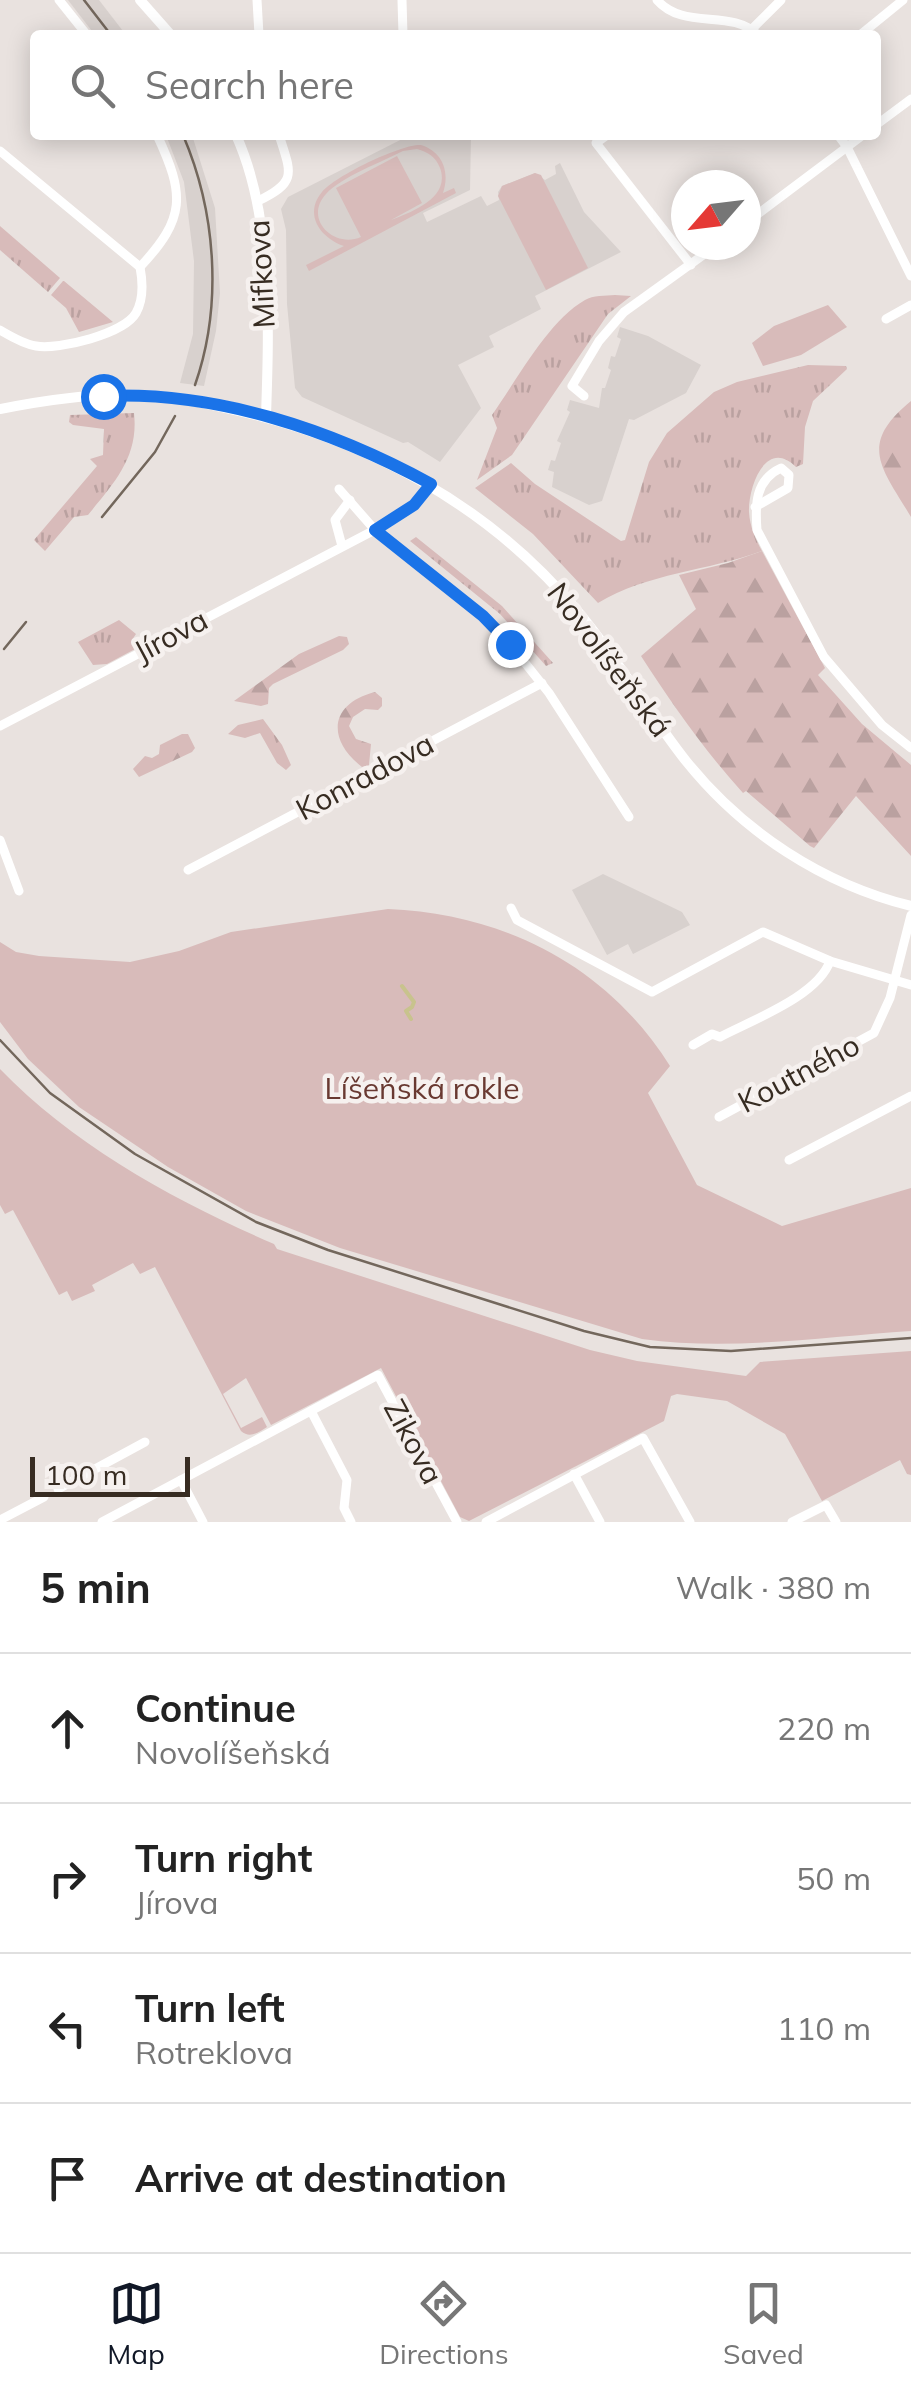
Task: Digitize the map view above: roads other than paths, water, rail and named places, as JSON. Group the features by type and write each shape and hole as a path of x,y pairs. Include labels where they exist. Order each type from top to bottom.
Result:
{"street":[{"path":"58,0 82,30"},
{"path":"140,0 167,30"},
{"path":"257,0 259,30"},
{"path":"402,0 403,30"},
{"path":"658,0 663,7 688,18 733,21 748,30"},
{"path":"756,30 781,0"},
{"path":"866,30 902,0"},
{"path":"881,121 911,99"},
{"path":"140,267 177,216 173,178 159,140"},
{"name":"Mifkova","path":"238,140 258,201 264,251 266,416"},
{"path":"258,201 288,181 288,164 281,140"},
{"path":"600,140 596,143 691,265"},
{"path":"841,140 911,276"},
{"path":"761,212 856,140"},
{"path":"0,150 140,267 143,286 136,315 122,327 70,344 36,346 0,330"},
{"path":"584,396 572,386 599,340 624,312 698,260"},
{"path":"886,320 911,305"},
{"name":"Novolíšeňská","path":"0,409 141,394 198,402 266,416 342,441 431,484 500,534 558,589 600,640 686,760 744,820 825,875 866,893 911,906"},
{"path":"755,507 788,488 790,475 780,468 768,474 755,507 757,530 824,658 882,725 911,748"},
{"name":"Jírova","path":"0,726 375,530 414,505 431,484"},
{"path":"339,489 375,530 483,616 542,682 629,817"},
{"path":"342,546 335,520 350,500"},
{"name":"Konradova","path":"188,870 542,682"},
{"path":"0,840 19,890"},
{"path":"511,908 517,920 652,992 763,932 830,961 911,985"},
{"name":"Koutného","path":"719,1117 874,1034 894,981 911,915"},
{"path":"693,1045 712,1034 720,1037 812,988 826,974 830,961"},
{"path":"789,1160 911,1096"},
{"name":"Zikova","path":"310,1411 378,1375 457,1522"},
{"path":"102,1522 310,1411 346,1480 344,1508 351,1522"},
{"path":"486,1522 643,1438 690,1522"},
{"path":"58,1489 145,1442"},
{"path":"574,1474 600,1522"},
{"path":"180,1480 203,1522"},
{"path":"0,1520 44,1497"},
{"path":"792,1522 826,1505 836,1522"}],"waterway":[{"path":"402,986 414,1002 406,1011 411,1019"}],"tram line":[{"path":"84,0 107,30"},
{"path":"185,140 203,195 212,259 210,323 195,385"},
{"path":"102,517 155,452 175,416"},
{"path":"4,649 26,622"},
{"path":"0,1040 50,1093 135,1154 256,1222 328,1250 584,1331 650,1347 731,1351 911,1338"}],"park label":[{"name":"Líšeňská rokle","path":"422,1089"}]}
